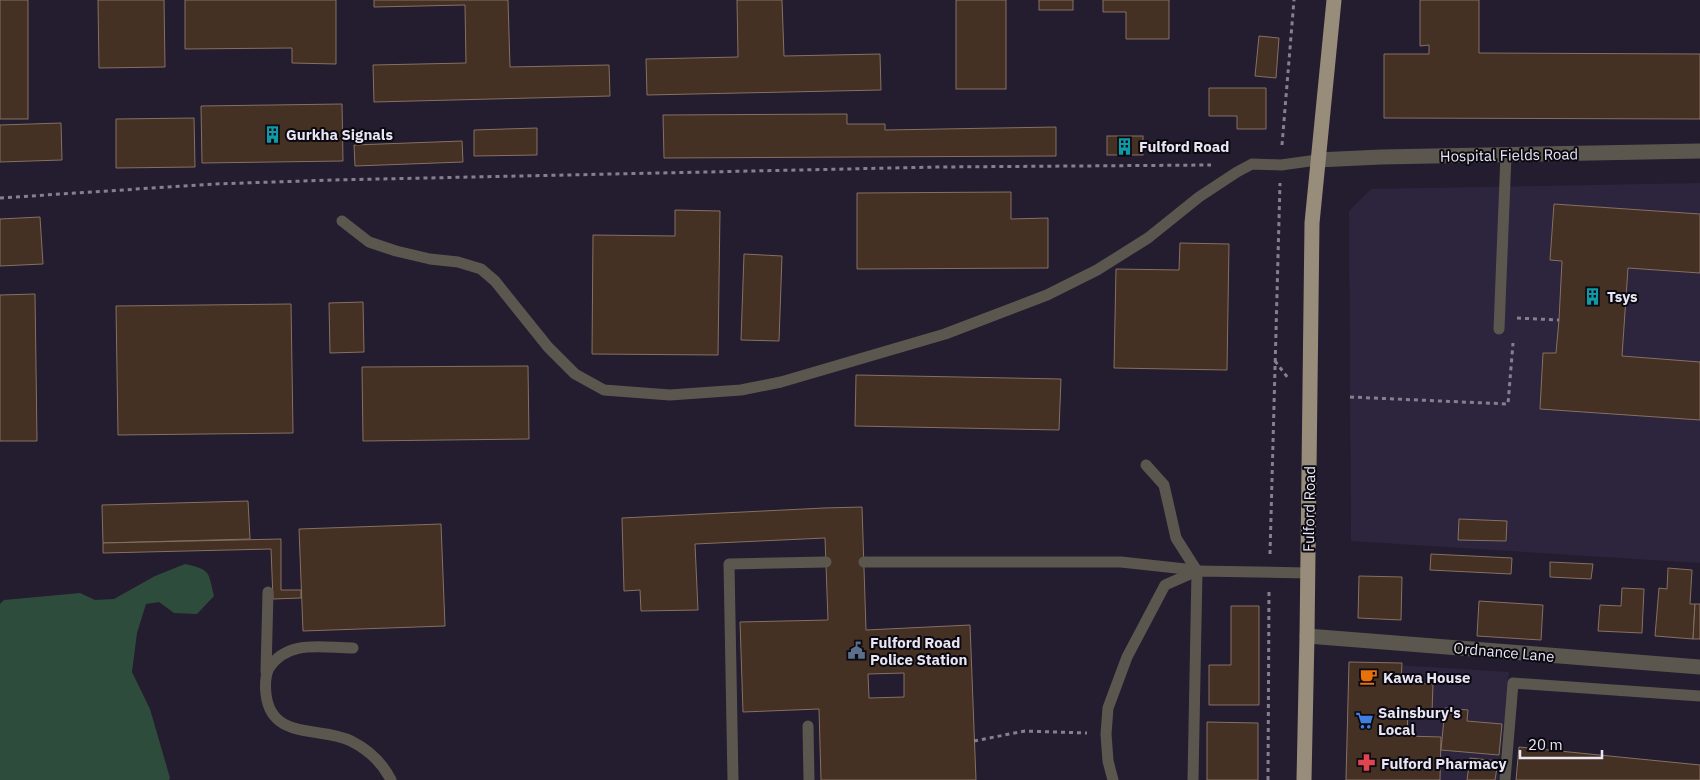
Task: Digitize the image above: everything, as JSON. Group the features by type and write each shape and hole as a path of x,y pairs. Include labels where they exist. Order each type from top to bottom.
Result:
{"main road":[{"name":"Fulford Road","path":"1304,780 1308,636 1312,241 1317,160 1334,0"}],"street":[{"name":"Hospital Fields Road","path":"1317,160 1506,154 1700,151"},
{"name":"Ordnance Lane","path":"1308,636 1700,667"}],"lane":[{"path":"1498,329 1506,154"},
{"path":"342,222 369,242 430,260 458,262 481,270 495,281 548,347 575,374 604,390 670,394 741,390 780,382 945,334 1047,296 1097,270 1140,242 1206,192 1252,164 1281,165 1317,160"},
{"path":"1146,465 1164,485 1176,538 1197,571 1193,780"},
{"path":"733,780 729,564 826,562"},
{"path":"864,562 1121,562 1197,571 1308,573"},
{"path":"1113,780 1108,761 1106,734 1108,708 1127,657 1165,585 1197,571"},
{"path":"268,592 267,705 280,722 297,730 321,733 349,740 369,751 385,768 391,780"},
{"path":"266,674 275,659 287,651 300,647 352,648"},
{"path":"1505,780 1513,683 1700,696"},
{"path":"808,726 808,780"}],"path":[{"path":"1268,780 1270,572 1281,165 1286,80 1294,0"},
{"path":"0,198 214,184 303,181 939,167 1216,165"},
{"path":"1515,327 1516,318 1559,320"},
{"path":"1350,397 1508,404 1514,337"},
{"path":"974,741 1025,731 1106,734"}],"shaded area":[{"path":"1700,183 1700,563 1351,541 1349,211 1371,189"},
{"path":"1349,662 1509,672 1498,780 1345,780"}],"green space":[{"path":"185,564 200,568 207,573 214,596 197,614 174,613 159,602 146,604 137,633 132,672 150,709 169,780 0,780 0,604 4,600 80,593 95,600 114,599 155,576"}],"building":[{"path":"0,0 28,0 28,119 0,119"},
{"path":"98,0 164,0 165,67 99,68"},
{"path":"185,0 336,0 336,64 292,63 292,48 185,49"},
{"path":"374,0 508,0 510,67 609,65 610,96 374,102 373,65 466,63 465,5 374,7"},
{"path":"737,0 782,0 784,56 880,54 881,90 647,95 646,59 738,57"},
{"path":"956,0 1006,0 1006,89 956,89"},
{"path":"1039,0 1073,0 1073,10 1039,10"},
{"path":"1103,0 1169,0 1169,39 1126,39 1126,12 1103,12"},
{"path":"1420,0 1479,0 1479,53 1700,54 1700,119 1384,118 1384,54 1429,54 1429,45 1420,46"},
{"path":"1259,36 1279,38 1276,78 1255,76"},
{"path":"1209,88 1266,88 1266,129 1237,129 1237,116 1209,116"},
{"name":"Gurkha Signals","path":"342,104 343,161 202,163 201,106"},
{"path":"847,114 847,124 885,124 885,130 1056,127 1056,156 664,158 663,115"},
{"path":"194,118 195,167 116,168 116,119"},
{"path":"61,123 62,160 0,162 0,125"},
{"path":"537,128 537,155 474,156 474,130"},
{"name":"Fulford Road","path":"1107,136 1143,136 1143,155 1107,155"},
{"path":"462,141 463,162 355,166 354,145"},
{"path":"1011,192 1011,219 1048,218 1048,268 857,269 857,193"},
{"name":"Tsys","path":"1554,204 1700,214 1700,273 1628,268 1622,356 1700,362 1700,420 1540,409 1543,353 1556,353 1559,320 1562,261 1550,260"},
{"path":"675,210 720,211 718,355 592,354 593,235 675,236"},
{"path":"40,217 43,264 0,266 0,219"},
{"path":"1180,243 1229,244 1227,370 1114,368 1116,269 1179,270"},
{"path":"744,254 782,256 779,341 741,340"},
{"path":"35,294 37,441 0,441 0,295"},
{"path":"363,302 364,352 330,353 329,303"},
{"path":"291,304 293,433 118,435 116,306"},
{"path":"528,366 529,439 363,441 362,367"},
{"path":"856,375 1061,379 1059,430 855,426"},
{"path":"248,501 250,539 103,543 102,505"},
{"name":"Fulford Road Police Station","path":"862,507 866,630 970,625 976,780 821,780 819,709 743,712 740,622 828,620 825,538 695,544 698,610 641,611 640,590 624,591 622,518","holes":["904,673 904,697 869,698 868,674"]},
{"path":"1459,519 1507,521 1506,541 1458,540"},
{"path":"441,524 445,626 303,631 299,529"},
{"path":"281,539 281,590 301,590 301,598 273,599 271,549 103,553 103,543"},
{"path":"1431,554 1512,558 1511,574 1430,570"},
{"path":"1550,562 1593,564 1591,579 1550,577"},
{"path":"1668,568 1692,570 1690,604 1695,604 1693,639 1655,636 1659,588 1667,589"},
{"path":"1359,576 1402,577 1401,620 1358,618"},
{"path":"1622,588 1644,589 1642,633 1598,631 1600,605 1621,606"},
{"path":"1479,601 1543,605 1541,640 1477,636"},
{"path":"1695,604 1700,604 1700,639 1693,639"},
{"path":"1231,606 1259,606 1259,705 1209,705 1209,665 1231,665"},
{"path":"1349,662 1402,663 1401,683 1433,684 1432,712 1408,711 1407,736 1441,737 1440,780 1346,780"},
{"path":"1445,708 1468,710 1467,721 1502,724 1499,755 1441,750"},
{"path":"1207,722 1258,723 1258,780 1207,780"},
{"path":"1519,747 1700,765 1700,780 1516,780"},
{"path":"1470,758 1498,761 1495,780 1467,780"}],"place":[{"name":"Gurkha Signals","path":"272,134"},
{"name":"Fulford Road","path":"1125,146"},
{"name":"Tsys","path":"1593,296"},
{"name":"Fulford Road Police Station","path":"856,651"},
{"name":"Kawa House","path":"1369,677"},
{"name":"Sainsbury's Local","path":"1364,721"},
{"name":"Fulford Pharmacy","path":"1367,763"}]}
